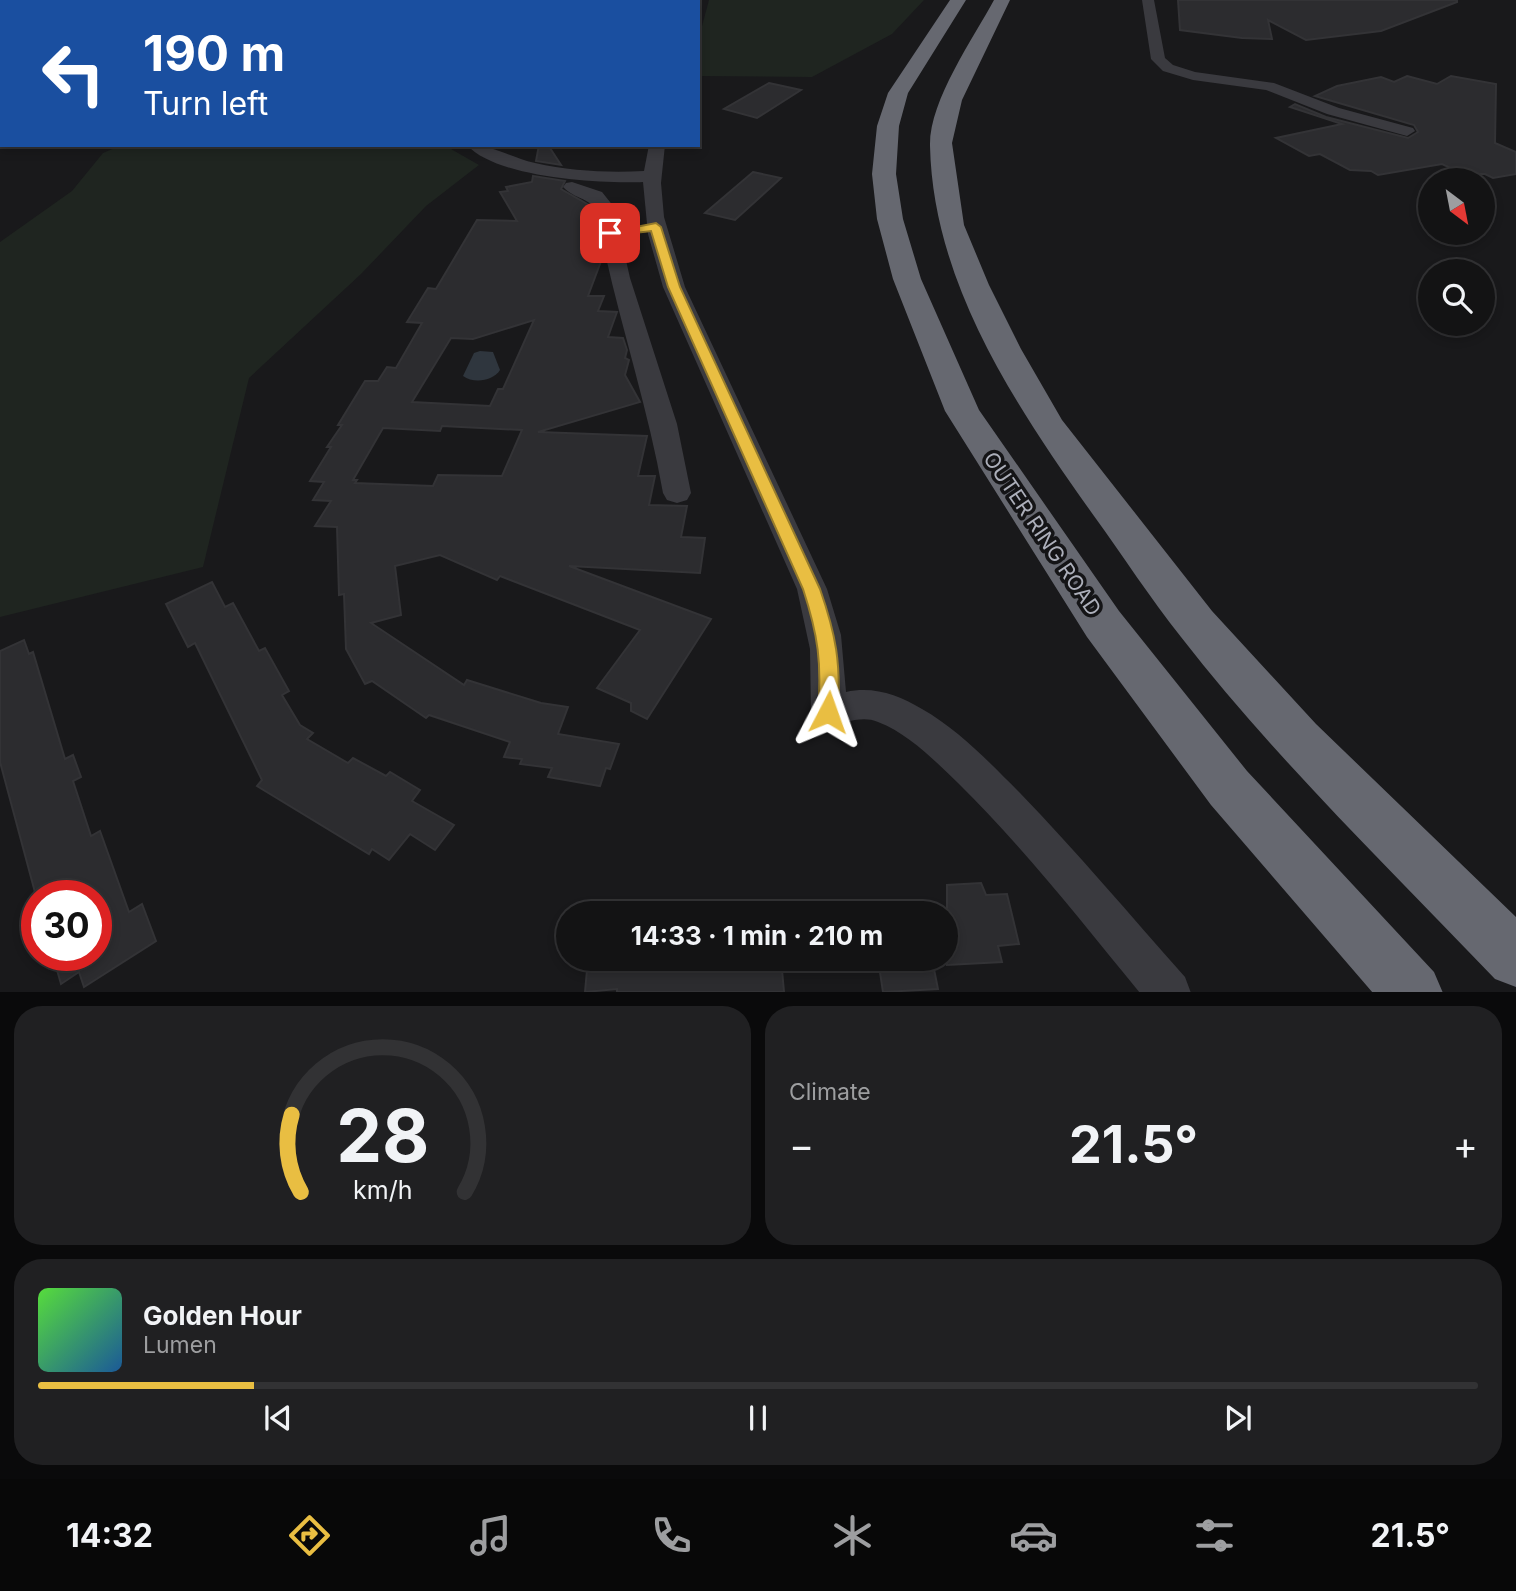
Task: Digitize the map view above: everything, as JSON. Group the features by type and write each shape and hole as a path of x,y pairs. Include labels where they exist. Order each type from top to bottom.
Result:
{"highway":[{"name":"OUTER RING ROAD","path":"958,0 898,93 888,125 884,174 890,219 907,279 962,411 1102,624 1229,788 1413,992"},
{"path":"1002,0 951,100 941,143 951,225 974,285 1005,349 1048,426 1196,624 1299,740 1516,958"}],"street":[{"path":"1148,0 1158,59 1168,68 1193,76 1269,86 1333,111 1407,131"},
{"path":"479,147 498,158 568,172 613,178 650,176"},
{"path":"657,147 650,176 656,227 674,287 812,589 824,625 831,668 828,712 852,705 880,706 909,717 933,735 1023,826 1169,992"},
{"path":"572,187 600,200 605,207 619,278 664,424 677,494"},
{"path":"610,233 656,227"}],"shaded area":[{"path":"709,0 924,0 892,34 812,77 700,76 700,34"},
{"path":"117,147 448,147 479,165 426,206 361,274 249,378 203,567 0,617 0,242 72,191 103,153"},
{"path":"493,352 500,370 493,377 483,380 472,380 463,376 474,353"}],"building":[{"path":"1178,0 1457,2 1381,31 1306,40 1268,20 1272,39 1180,30"},
{"path":"1407,76 1437,84 1451,76 1496,84 1495,143 1516,152 1516,174 1495,178 1495,168 1451,168 1442,164 1378,175 1371,171 1350,170 1320,154 1309,156 1276,138 1342,124 1290,107 1295,104 1326,117 1408,138 1418,132 1414,125 1315,96 1337,86 1381,77 1394,82"},
{"path":"769,83 801,90 757,118 724,109"},
{"path":"539,147 549,147 561,165 536,161"},
{"path":"753,172 781,178 735,220 705,213"},
{"path":"533,176 565,181 561,189 589,205 595,214 597,228 588,229 600,244 601,248 598,249 603,256 588,296 604,296 598,311 617,312 608,337 623,338 627,350 625,358 629,360 625,375 640,402 538,432 647,436 638,476 655,476 649,505 687,506 681,537 705,538 700,573 569,566 711,619 647,719 631,711 631,703 597,688 640,630 500,576 497,580 440,555 395,566 401,615 371,623 464,685 467,680 541,703 568,707 558,734 619,744 610,769 606,768 600,786 548,777 552,768 520,764 522,759 504,757 510,742 429,715 426,718 372,681 365,684 346,649 344,594 339,595 337,527 315,526 331,501 313,500 324,482 310,481 331,447 327,447 342,425 338,425 365,381 378,381 387,367 396,368 422,323 407,322 428,288 436,289 477,220 517,221 500,192 508,191 506,187 532,182","holes":["534,320 503,389 498,389 490,406 412,402 451,338 473,339","442,426 522,430 502,476 438,475 433,486 355,483 357,480 353,480 383,428 440,431"]},
{"path":"212,582 225,607 233,603 259,651 265,648 289,691 282,695 300,725 313,733 307,739 348,763 353,758 386,776 390,772 420,790 412,801 454,825 435,850 410,834 389,860 372,849 369,854 257,786 262,780 195,643 188,647 166,604"},
{"path":"24,640 29,654 33,652 65,759 73,755 81,777 73,781 91,836 100,831 129,912 142,904 156,941 112,969 112,880 32,880 0,762 0,651"},
{"path":"981,883 986,895 1007,894 1019,944 998,946 1002,962 958,964 958,901 947,901 947,885"},
{"path":"57,971 109,971 84,987 79,972 61,984"},
{"path":"587,971 782,971 784,992 617,992 617,989 585,992"},
{"path":"880,971 934,971 938,989 883,992"}],"route":[{"path":"610,233 656,227 674,287 812,589 824,625 831,668 828,712"}]}
